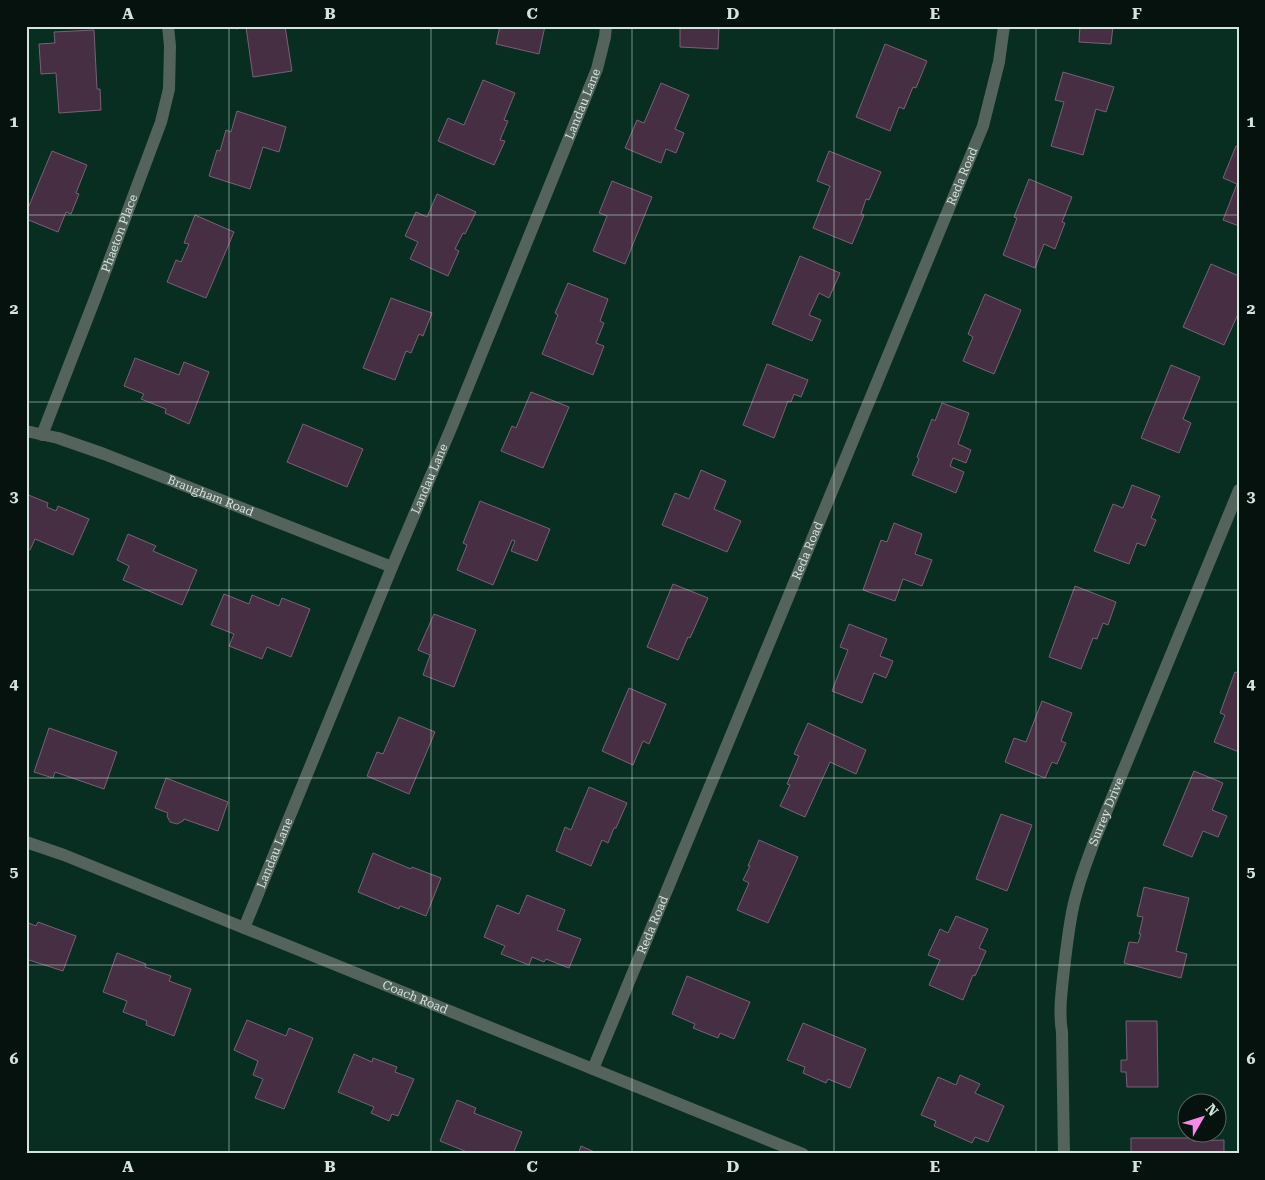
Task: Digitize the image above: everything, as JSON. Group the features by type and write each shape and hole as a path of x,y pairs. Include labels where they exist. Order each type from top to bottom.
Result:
{"street":[{"name":"Phaeton Place","path":"42,434 161,122 169,90 170,46 168,26"},
{"name":"Landau Lane","path":"244,928 392,567 456,417 596,68 605,37 606,26"},
{"name":"Reda Road","path":"593,1069 983,126 999,62 1004,26"},
{"name":"Braugham Road","path":"26,431 73,443 104,454 392,567"},
{"name":"Surrey Drive","path":"1064,1154 1062,1032 1060,1022 1061,989 1064,956 1078,891 1095,839 1239,490"},
{"name":"Coach Road","path":"26,842 64,855 803,1154"}],"building":[{"path":"235,26 285,26 292,71 253,77 246,27 236,29"},
{"path":"500,26 545,26 539,54 496,44"},
{"path":"680,26 719,26 718,49 680,47"},
{"path":"1080,26 1113,26 1111,44 1079,42"},
{"path":"94,30 97,89 100,89 101,110 59,113 56,73 41,74 39,44 55,43 54,32"},
{"path":"885,44 927,61 916,88 913,87 904,109 899,107 890,131 856,117"},
{"path":"1063,72 1114,87 1106,112 1096,109 1083,155 1051,146 1064,102 1055,100"},
{"path":"483,80 515,93 504,120 508,121 500,140 505,141 494,165 438,141 448,118 464,125"},
{"path":"661,83 689,95 675,129 684,133 676,153 666,149 661,163 625,148 637,120 644,123"},
{"path":"237,111 286,127 279,152 263,147 250,189 209,176 217,150 220,151 226,130 231,132"},
{"path":"1236,146 1239,147 1239,226 1223,220 1237,184 1223,178"},
{"path":"52,151 87,165 76,193 79,194 71,214 66,212 58,232 26,219 26,213"},
{"path":"829,151 881,172 869,200 866,199 861,214 864,215 852,244 813,228 830,186 817,181"},
{"path":"1029,179 1072,197 1062,222 1065,223 1055,249 1044,244 1035,268 1003,255 1017,218 1014,217"},
{"path":"612,181 652,197 625,264 593,251 607,216 599,213"},
{"path":"437,194 476,212 455,249 459,251 448,276 410,259 418,242 405,236 416,212 427,217"},
{"path":"195,215 234,232 206,298 167,282 176,260 181,262 189,244 184,243"},
{"path":"800,256 840,273 829,298 819,293 809,315 821,320 812,341 772,324"},
{"path":"1211,264 1239,276 1239,312 1224,345 1183,327"},
{"path":"568,283 608,299 600,321 604,323 596,343 604,346 593,375 542,354 558,315 555,313"},
{"path":"985,294 1021,310 994,374 963,361 973,337 968,334"},
{"path":"391,298 432,313 423,336 419,334 411,353 406,351 395,380 363,368"},
{"path":"135,358 179,375 184,362 209,372 189,424 165,413 166,409 141,399 144,394 124,386"},
{"path":"767,364 808,380 801,397 794,394 791,402 788,401 774,438 743,425"},
{"path":"1171,365 1200,377 1183,419 1191,423 1179,453 1141,438"},
{"path":"531,392 569,407 543,468 501,451 512,426 516,428"},
{"path":"942,403 969,413 958,444 971,450 966,463 953,458 950,466 964,472 956,493 912,475 932,419 935,421"},
{"path":"303,424 363,449 347,487 287,462"},
{"path":"701,470 726,481 714,509 741,521 727,552 662,525 675,493 689,499"},
{"path":"1132,485 1160,496 1151,518 1156,520 1145,546 1137,543 1129,564 1094,551 1113,504 1123,508"},
{"path":"26,494 48,503 47,507 56,511 58,506 89,519 73,555 35,539 30,550 26,549"},
{"path":"480,501 550,529 537,561 511,551 515,541 512,540 493,585 457,570 467,545 463,543"},
{"path":"894,523 922,534 915,554 932,560 922,586 903,579 895,601 863,590 881,540 887,542"},
{"path":"128,534 156,546 153,551 197,570 182,605 123,580 129,566 117,560"},
{"path":"673,584 708,598 678,660 647,647"},
{"path":"1075,586 1116,602 1108,625 1103,623 1097,639 1093,638 1081,669 1049,657"},
{"path":"224,594 249,604 252,595 279,606 282,598 310,609 291,657 267,647 262,659 229,646 234,634 211,625"},
{"path":"434,614 476,630 454,687 423,675 430,655 418,650"},
{"path":"849,624 887,639 880,656 893,661 886,678 874,673 862,703 832,691 848,650 840,647"},
{"path":"1235,672 1239,673 1239,752 1214,742 1225,715 1220,713"},
{"path":"629,688 666,704 649,744 643,741 633,765 602,751"},
{"path":"1042,701 1072,713 1061,741 1066,743 1057,764 1052,762 1045,778 1005,762 1014,738 1026,742"},
{"path":"399,717 435,732 409,794 367,776 377,752 383,754"},
{"path":"808,723 866,750 856,774 830,762 805,817 780,806 790,785 787,784 799,756 794,754"},
{"path":"49,728 117,752 104,789 55,772 53,778 34,772"},
{"path":"1194,771 1223,783 1212,810 1227,816 1218,837 1203,831 1192,857 1163,845"},
{"path":"166,778 228,802 218,831 184,819 177,824 170,822 167,816 168,813 155,808"},
{"path":"589,787 627,803 608,843 602,840 591,866 556,851 565,827 571,830"},
{"path":"1001,814 1032,825 1007,891 976,879"},
{"path":"759,840 798,857 768,923 737,910 749,883 743,880"},
{"path":"373,853 411,869 412,867 441,878 426,916 400,906 399,909 358,892"},
{"path":"1144,887 1189,898 1176,951 1187,954 1181,978 1124,963 1129,942 1138,943 1141,934 1139,934 1143,917 1137,916"},
{"path":"527,895 565,910 557,930 581,939 569,968 546,959 544,962 532,957 529,965 501,954 505,946 484,937 497,905 519,914"},
{"path":"956,916 988,929 979,948 986,951 975,976 973,975 963,1000 929,985 940,960 928,955 940,929 948,933"},
{"path":"26,922 36,926 38,922 76,936 63,971 26,959"},
{"path":"117,953 146,964 145,967 171,976 169,981 191,989 174,1036 146,1025 147,1021 123,1012 127,1001 103,992"},
{"path":"687,976 750,1002 734,1039 720,1033 718,1038 693,1028 695,1024 672,1014"},
{"path":"247,1020 286,1036 289,1028 313,1038 284,1109 255,1098 263,1079 253,1075 258,1061 234,1050"},
{"path":"1126,1021 1157,1021 1158,1087 1127,1087 1126,1072 1121,1072 1121,1060 1127,1060"},
{"path":"803,1023 866,1049 850,1088 828,1079 826,1083 803,1073 805,1067 787,1060"},
{"path":"354,1054 372,1062 373,1058 397,1067 395,1072 414,1079 398,1116 392,1114 389,1121 371,1113 374,1107 338,1092"},
{"path":"960,1075 980,1084 975,1093 1004,1106 988,1142 975,1137 972,1143 934,1126 936,1121 921,1115 938,1077 956,1085"},
{"path":"457,1100 476,1108 474,1113 522,1132 513,1154 472,1154 440,1141"},
{"path":"1131,1138 1178,1138 1178,1142 1224,1142 1224,1154 1131,1154"},
{"path":"581,1146 599,1154 578,1154"}]}
